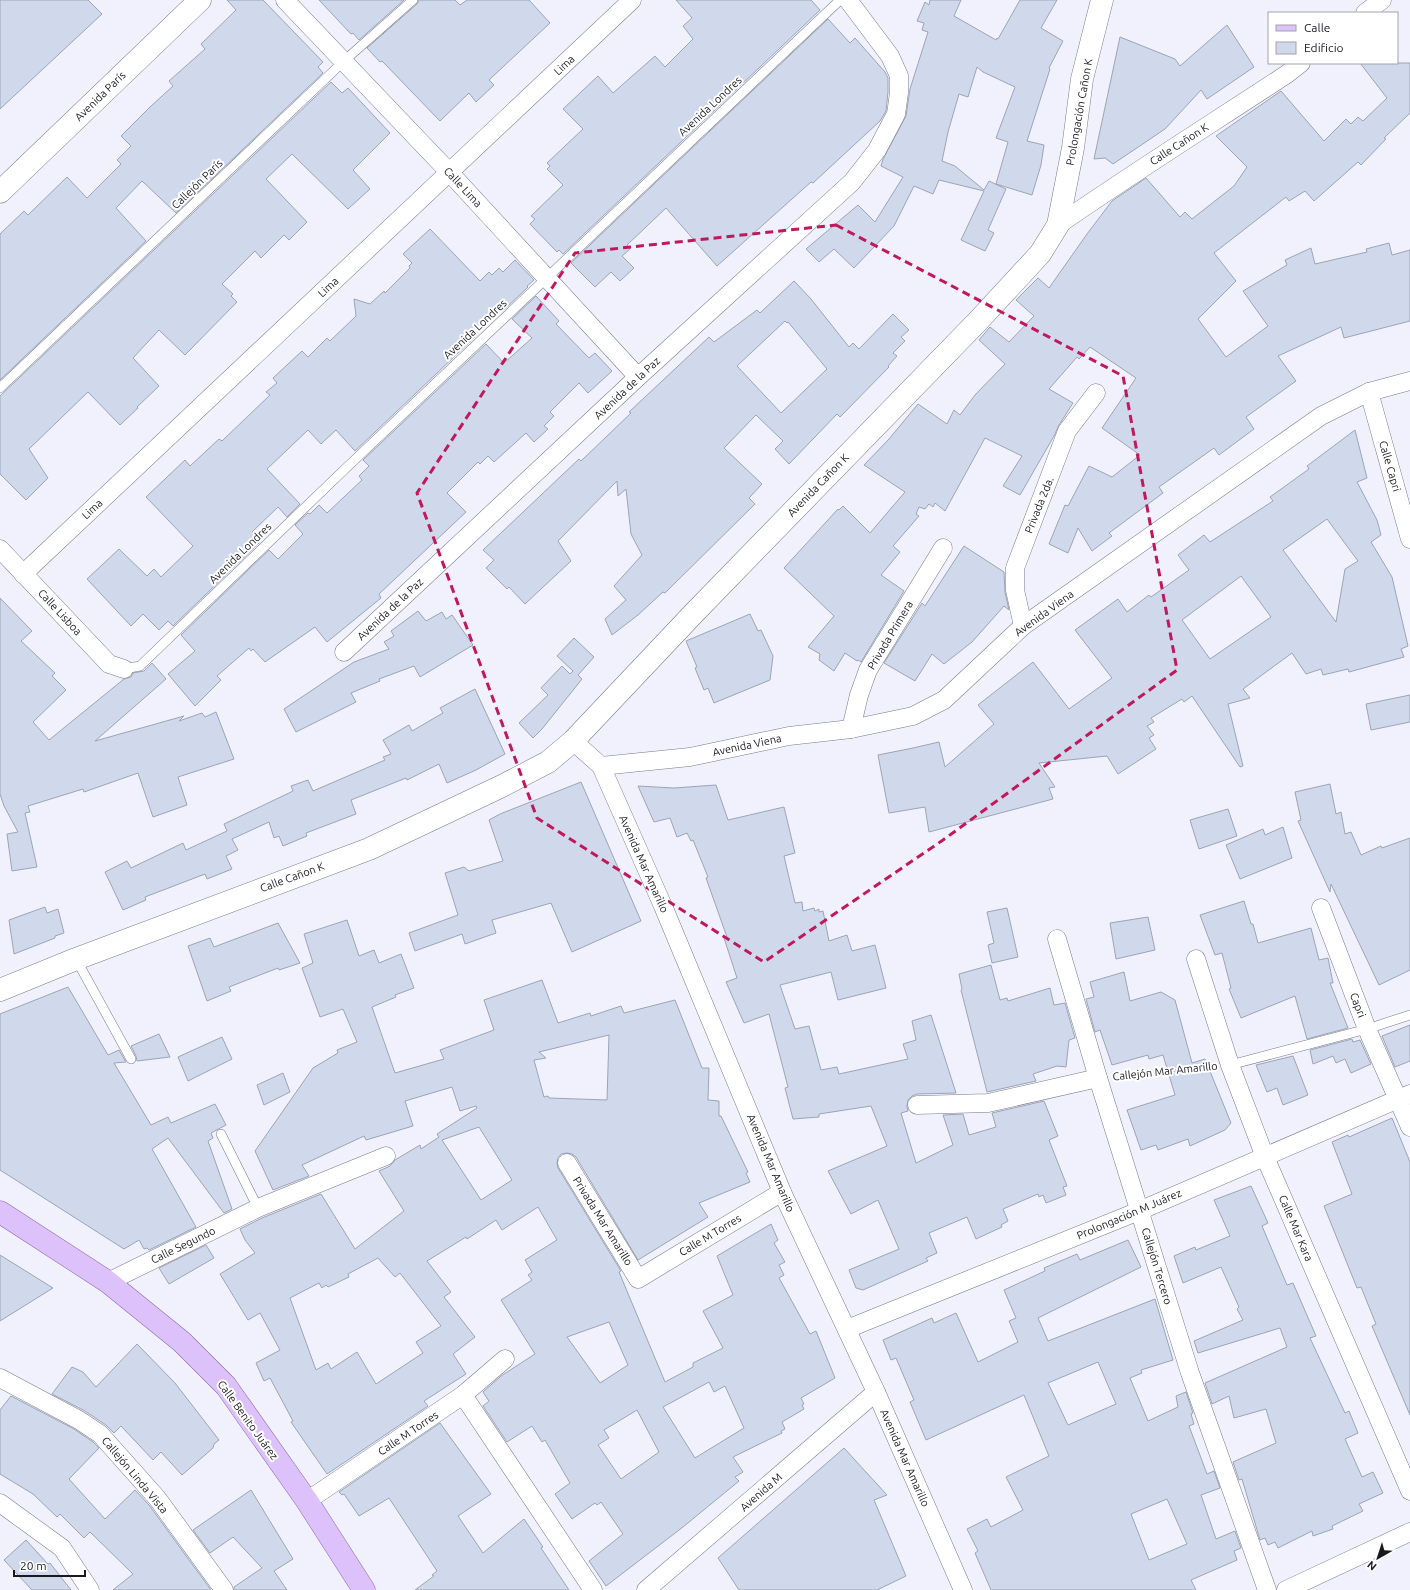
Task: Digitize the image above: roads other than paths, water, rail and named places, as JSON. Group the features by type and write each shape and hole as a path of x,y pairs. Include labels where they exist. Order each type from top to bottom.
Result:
{"main road":[{"name":"Calle Benito Juárez","path":"0,1212 108,1282 182,1342 226,1386 307,1502 364,1590"}],"street":[{"name":"Avenida París","path":"0,192 200,0"},
{"name":"Calle Lima","path":"285,0 344,60 450,173 638,377"},
{"name":"Lima","path":"23,574 632,0"},
{"name":"Avenida de la Paz","path":"344,652 638,377 852,182 878,150 896,114 899,93 899,76 890,56 848,0"},
{"name":"Prolongación Cañon K","path":"1058,226 1073,148 1082,79 1102,0"},
{"path":"1367,12 1382,0"},
{"name":"Calle Cañon K","path":"1058,226 1119,183 1191,138 1300,64"},
{"name":"Avenida Cañon K","path":"573,741 694,613 978,322 1040,254 1058,226"},
{"name":"Avenida Viena","path":"601,766 690,757 789,736 851,729 913,716 944,700 1022,626 1321,416 1369,392 1410,381"},
{"name":"Calle Capri","path":"1369,392 1410,539"},
{"name":"Privada 2da.","path":"1022,626 1015,590 1015,568 1067,431 1096,393"},
{"name":"Privada Primera","path":"851,729 858,695 868,670 943,548"},
{"name":"Calle Lisboa","path":"0,549 109,664 124,669"},
{"name":"Calle Cañon K","path":"0,990 76,959 369,849 502,786 548,762 573,741"},
{"name":"Avenida Mar Amarillo","path":"573,741 601,766 663,906 782,1192 876,1392 963,1590"},
{"name":"Capri","path":"1321,908 1367,1029 1404,1097 1410,1127"},
{"name":"Callejón Tercero","path":"1057,939 1098,1078 1190,1373 1267,1590"},
{"name":"Calle Mar Kara","path":"1196,959 1230,1065 1265,1157 1410,1491"},
{"name":"Callejón Mar Amarillo","path":"917,1105 988,1103 1098,1078"},
{"name":"Prolongación M Juárez","path":"847,1329 1139,1211 1404,1097"},
{"name":"Calle Segundo","path":"108,1282 258,1208 386,1156"},
{"name":"Privada Mar Amarillo","path":"567,1163 638,1279"},
{"name":"Calle M Torres","path":"638,1279 782,1192"},
{"name":"Calle M Torres","path":"307,1502 463,1395 505,1359"},
{"name":"Callejón Linda Vista","path":"0,1378 79,1420 100,1434 157,1498 224,1590"},
{"name":"Avenida M","path":"646,1590 876,1392"},
{"path":"463,1395 593,1590"},
{"path":"0,1503 62,1548 90,1590"},
{"path":"1287,1590 1410,1532"}],"lane":[{"name":"Callejón París","path":"0,388 344,60 413,0"},
{"name":"Avenida Londres","path":"124,669 140,666 840,0"},
{"path":"76,959 131,1059"},
{"name":"Callejón Mar Amarillo","path":"1230,1065 1367,1029 1410,1015"},
{"path":"221,1134 258,1208"}]}
